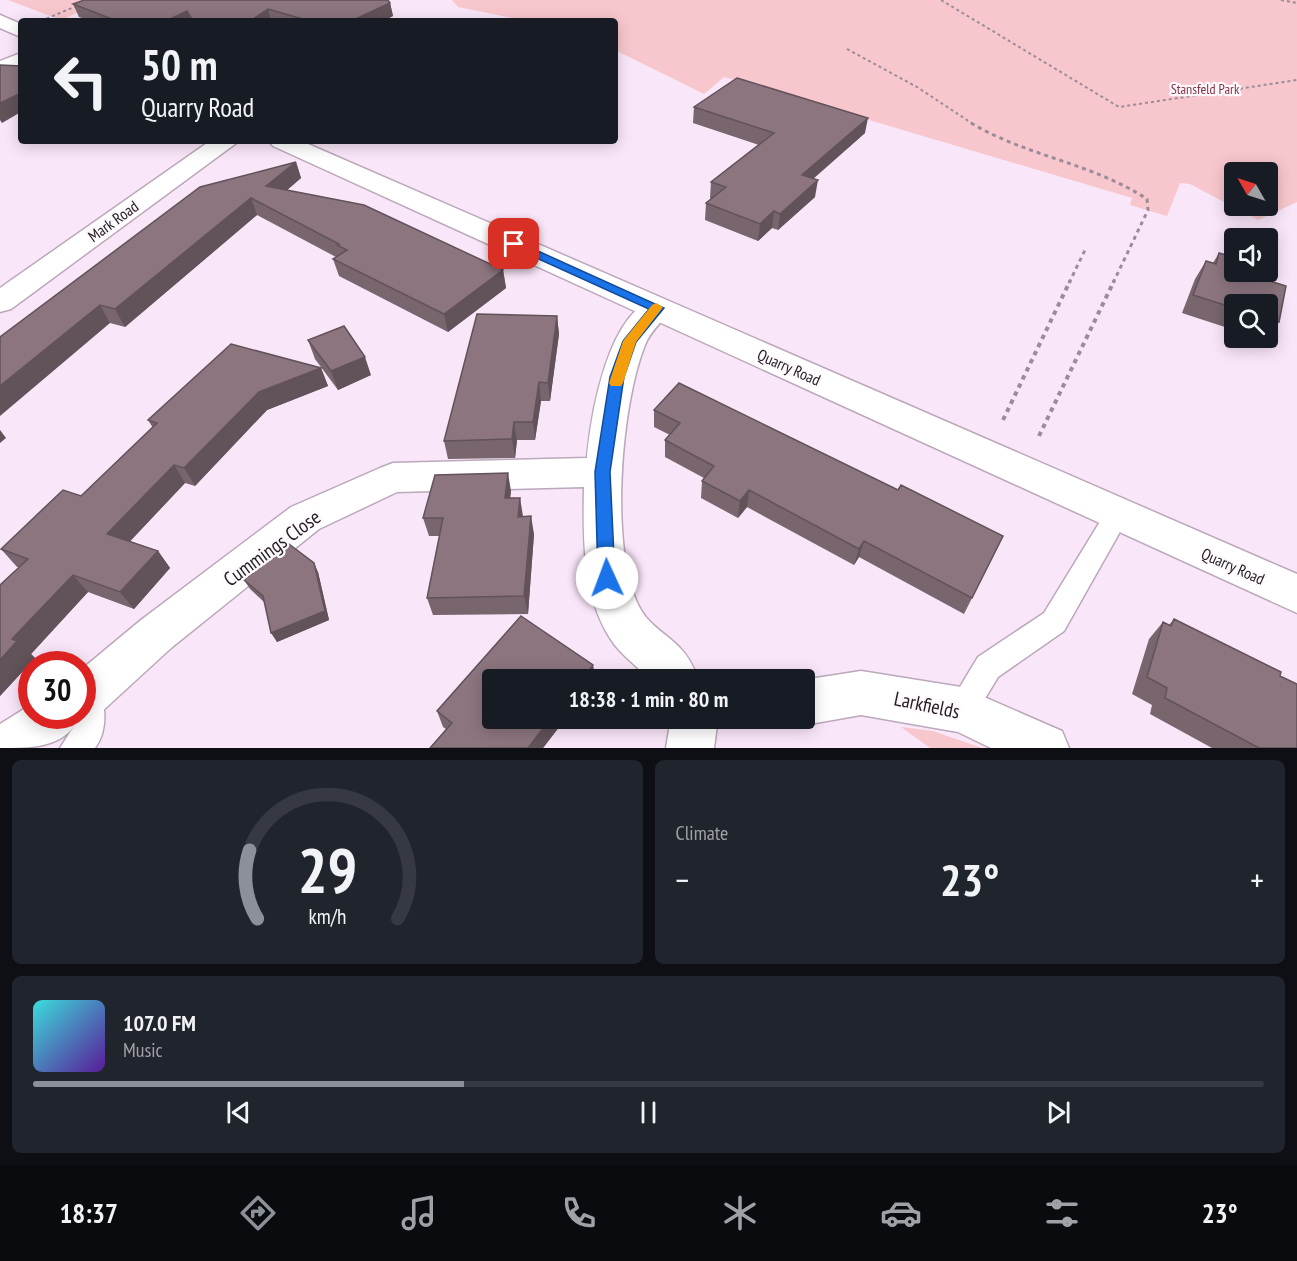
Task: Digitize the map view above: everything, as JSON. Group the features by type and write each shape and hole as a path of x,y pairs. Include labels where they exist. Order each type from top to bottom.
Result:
{"street":[{"path":"0,21 18,30"},
{"path":"0,68 18,60"},
{"name":"Mark Road","path":"0,302 222,144"},
{"name":"Quarry Road","path":"288,144 1297,594"},
{"path":"657,308 630,341 617,377 603,472 607,578 624,623 657,669"},
{"name":"Cummings Close","path":"96,686 156,634 305,518 393,478 603,472"},
{"name":"Larkfields","path":"815,700 861,693 961,710 1045,748"},
{"name":"Cummings Close","path":"12,744 35,729"}],"lane":[{"path":"961,710 988,667 1054,622 1118,514"},
{"path":"75,748 89,731 88,729"}],"path":[{"path":"941,0 1119,107 1297,80"},
{"path":"1281,0 1297,3"},
{"path":"48,18 82,4"},
{"path":"847,49 928,94 957,115 995,136 1090,168 1132,188 1147,199 1148,210 1022,471"},
{"path":"986,455 1086,248"}],"green space":[{"path":"8,0 106,0 66,18 56,18"},
{"name":"Stansfeld Park","path":"452,0 1297,0 1297,202 1278,211 1278,162 1224,162 1224,202 1190,184 1180,183 1167,216 1130,205 1132,198 724,77 704,94 618,51 618,18 513,18 458,7"},
{"path":"1250,216 1267,216 1258,220"},
{"path":"901,727 933,731 982,748 930,748"}],"building":[{"path":"84,0 388,0 390,3 358,18 300,18 268,9 254,18 191,18 187,11 172,18 109,18 73,4"},
{"path":"0,65 18,66 18,94 0,103"},
{"path":"737,78 868,118 802,175 818,180 780,214 774,211 760,224 706,203 726,187 711,182 774,133 694,107"},
{"path":"296,162 266,186 364,205 503,270 444,314 333,259 347,250 251,198 115,309 100,305 0,386 0,337 200,187"},
{"path":"1219,253 1224,254 1224,282 1273,282 1286,286 1279,322 1278,294 1224,294 1224,305 1193,295 1206,261 1216,264"},
{"path":"477,314 557,316 548,383 539,382 533,422 514,422 512,439 444,441"},
{"path":"344,326 365,357 331,371 308,340"},
{"path":"231,344 321,368 259,392 184,468 174,465 107,534 158,551 120,592 73,575 12,639 17,641 0,660 0,585 28,559 1,549 63,490 81,496 157,423 148,420"},
{"path":"679,383 898,490 901,485 1003,536 972,598 864,541 859,549 749,490 740,501 702,481 714,466 665,440 680,423 654,410"},
{"path":"508,473 505,498 520,498 518,517 531,516 524,596 427,598 443,518 423,518 435,475"},
{"path":"289,544 314,563 325,611 271,633 263,596 244,580"},
{"path":"521,616 593,665 590,669 482,669 482,729 543,729 528,748 430,748 452,723 437,711"},
{"path":"1174,619 1281,672 1280,676 1297,684 1297,748 1259,748 1165,698 1167,688 1147,677 1163,622 1171,626"}],"slow traffic":[{"path":"616,383 630,341 656,307"}],"route":[{"path":"514,244 657,308 630,341 617,377 603,472 607,578"}]}
